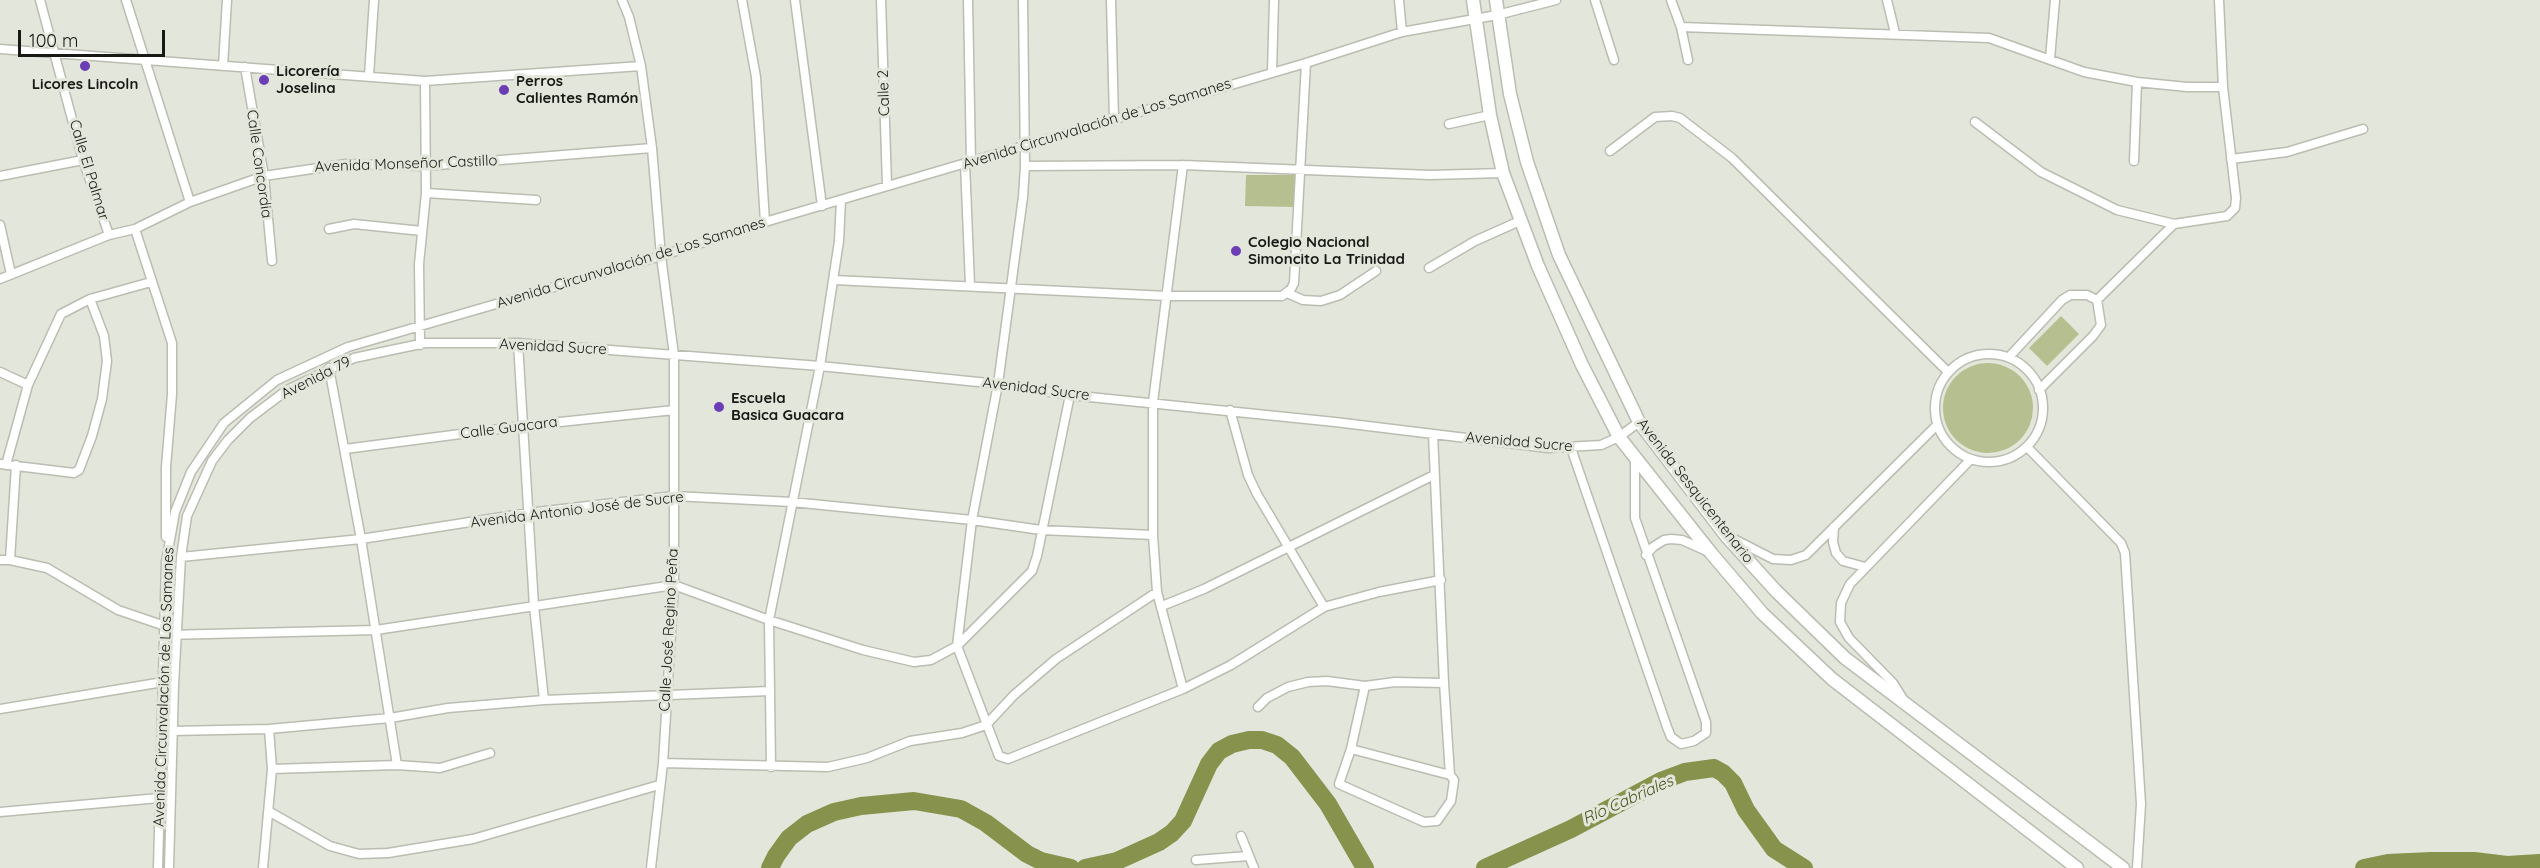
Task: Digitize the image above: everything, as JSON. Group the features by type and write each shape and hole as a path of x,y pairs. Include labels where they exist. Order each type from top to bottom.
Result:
{"main road":[{"name":"Avenida Sesquicentenario","path":"1473,0 1490,115 1503,173 1538,266 1582,365 1619,437 1762,613 1832,679 2077,868"},
{"name":"Avenida Sesquicentenario","path":"1496,0 1510,94 1527,162 1555,244 1604,353 1639,422 1723,532 1776,591 1845,658 2123,868"}],"street":[{"name":"Calle El Palmar","path":"39,0 83,159 109,235"},
{"path":"126,0 190,202"},
{"path":"223,66 227,0"},
{"path":"369,76 374,0"},
{"name":"Calle José Regino Peña","path":"622,0 641,66 674,355 674,585 663,763 651,868"},
{"path":"742,0 756,77 765,222"},
{"path":"795,0 822,206"},
{"name":"Calle 2","path":"881,0 887,185"},
{"path":"968,0 970,285"},
{"path":"1023,0 1025,166 1012,288 998,384 972,520 957,646 999,756 1008,759 1183,689 1231,665 1324,607 1379,592 1441,580"},
{"path":"1111,0 1114,120"},
{"path":"1272,72 1274,0"},
{"path":"1399,0 1402,32"},
{"name":"Avenida Circunvalación de Los Samanes","path":"158,868 166,562 175,512 187,479 224,423 277,380 348,347 661,256 887,185 1306,63 1402,32 1497,15 1556,0"},
{"path":"1595,0 1614,60"},
{"path":"1671,0 1681,27 1688,60"},
{"path":"1887,0 1895,33"},
{"path":"2050,59 2055,0"},
{"path":"1975,122 2041,172 2117,210 2174,224 2227,216 2235,208 2223,87 2219,0"},
{"path":"1681,27 1989,38 2084,72 2138,82 2187,87 2223,87"},
{"path":"0,49 425,81 641,66"},
{"path":"1287,293 1294,283 1306,63"},
{"name":"Calle Concordia","path":"245,67 264,176 272,261"},
{"path":"422,344 419,326 419,264 426,193 425,81"},
{"path":"2134,161 2138,82"},
{"path":"1449,124 1490,115"},
{"path":"1610,151 1655,117 1680,118 1732,158 1948,372"},
{"path":"2231,159 2287,152 2362,129"},
{"name":"Avenida Monseñor Castillo","path":"0,279 109,235 135,229 190,202 264,176 346,164 424,166 652,148"},
{"path":"0,176 83,159"},
{"path":"1025,166 1183,165 1430,176 1503,173"},
{"path":"1183,165 1153,402 1153,535 1157,592 1183,689"},
{"path":"426,193 536,200"},
{"path":"771,767 769,620 820,366 834,280 841,200"},
{"path":"1429,268 1475,241 1522,220"},
{"path":"329,229 354,224 422,231"},
{"path":"2097,300 2174,224"},
{"path":"0,225 11,274"},
{"path":"135,229 172,343 172,394 166,468 166,562"},
{"path":"834,280 1167,296 1272,297 1287,293 1303,300 1321,302 1340,295 1376,271"},
{"path":"90,299 104,336 107,361 102,399 92,436 79,470 74,473 3,465 28,385 56,320 67,310 90,299 151,282"},
{"path":"2009,357 2062,300 2070,295 2087,295 2097,300"},
{"path":"2039,390 2093,336 2101,325 2097,300"},
{"path":"518,343 534,606 544,700"},
{"name":"Avenidad Sucre","path":"422,344 518,343 820,366 998,384 1070,395 1230,410 1538,447 1601,446 1619,437 1639,422"},
{"name":"Avenida 79","path":"169,868 172,731 181,557 187,516 212,461 228,440 250,418 287,390 354,358 422,344"},
{"path":"1991,353 2009,357 2024,366 2036,380 2042,397 2043,416 2037,433 2027,447 2012,457 1995,462 1971,459 1961,455 1948,444 1937,425 1934,412 1936,394 1948,372 1956,364 1973,356 1991,353"},
{"path":"329,368 361,539 397,765"},
{"path":"0,372 28,385"},
{"path":"0,560 47,568 123,612 177,634 376,630 674,585 769,620 863,650 906,661 930,660 957,646 1032,571 1070,395"},
{"name":"Calle Guacara","path":"345,449 522,426 674,410"},
{"path":"1230,410 1248,475 1257,494 1291,547 1324,607"},
{"path":"1723,532 1773,559 1791,560 1806,555 1937,425"},
{"path":"1365,686 1351,748 1339,784 1424,822 1437,821 1451,801 1454,780 1450,774 1444,683 1433,434"},
{"path":"2027,447 2121,543 2125,553 2141,804 2137,868"},
{"path":"1571,448 1671,737 1681,744 1694,741 1706,733 1706,722 1635,518 1635,458"},
{"path":"1906,704 1893,683 1849,638 1840,622 1840,603 1850,584 1865,567 1971,459"},
{"path":"10,560 16,465"},
{"path":"1162,606 1204,589 1434,475"},
{"name":"Avenida Antonio José de Sucre","path":"181,557 361,539 528,513 674,496 792,502 972,520 1041,530 1153,535"},
{"path":"1834,527 1833,542 1836,553 1843,561 1865,567"},
{"path":"1646,555 1653,547 1664,540 1671,539 1682,540 1711,553"},
{"path":"663,763 828,767 867,758 910,741 962,733 986,725 1014,694 1056,659 1157,592"},
{"path":"1258,707 1267,698 1288,687 1308,682 1327,681 1365,686 1395,682 1444,683"},
{"path":"0,709 163,682"},
{"path":"172,731 269,729 390,718 448,708 544,700 770,691"},
{"path":"263,868 270,812 272,770 269,729"},
{"path":"1351,748 1450,774"},
{"path":"272,770 397,765 440,768 490,753"},
{"path":"270,812 330,846 359,854 388,853 473,839 660,785"},
{"path":"0,812 159,798"},
{"path":"1241,836 1254,868"},
{"path":"1197,860 1248,856"}],"green space":[{"path":"1246,175 1295,175 1294,207 1245,206"},
{"path":"2061,316 2079,334 2047,366 2029,348"},
{"path":"1988,363 2005,366 2020,376 2030,391 2033,408 2030,425 2020,440 2005,450 1988,453 1971,450 1956,440 1946,425 1943,408 1946,391 1956,376 1971,366"}],"waterway":[{"name":"Río Cabriales","path":"1085,868 1117,861 1159,842 1172,833 1183,821 1209,764 1219,751 1232,744 1249,740 1262,740 1277,745 1292,757 1328,804 1365,868"},
{"name":"Río Cabriales","path":"1485,868 1571,829 1661,781 1685,772 1714,768 1733,783 1746,810 1774,849 1804,868"},
{"name":"Río Cabriales","path":"770,868 789,838 807,824 834,812 861,806 914,801 961,809 986,823 1027,854 1041,861 1071,868"},
{"name":"Río Cabriales","path":"2364,868 2388,863 2431,861 2474,861 2507,865 2540,863"}],"place":[{"name":"Licores Lincoln","path":"85,66"},
{"name":"Licorería Joselina","path":"264,80"},
{"name":"Perros Calientes Ramón","path":"504,90"},
{"name":"Colegio Nacional Simoncito La Trinidad","path":"1236,251"},
{"name":"Escuela Basica Guacara","path":"719,407"}]}
